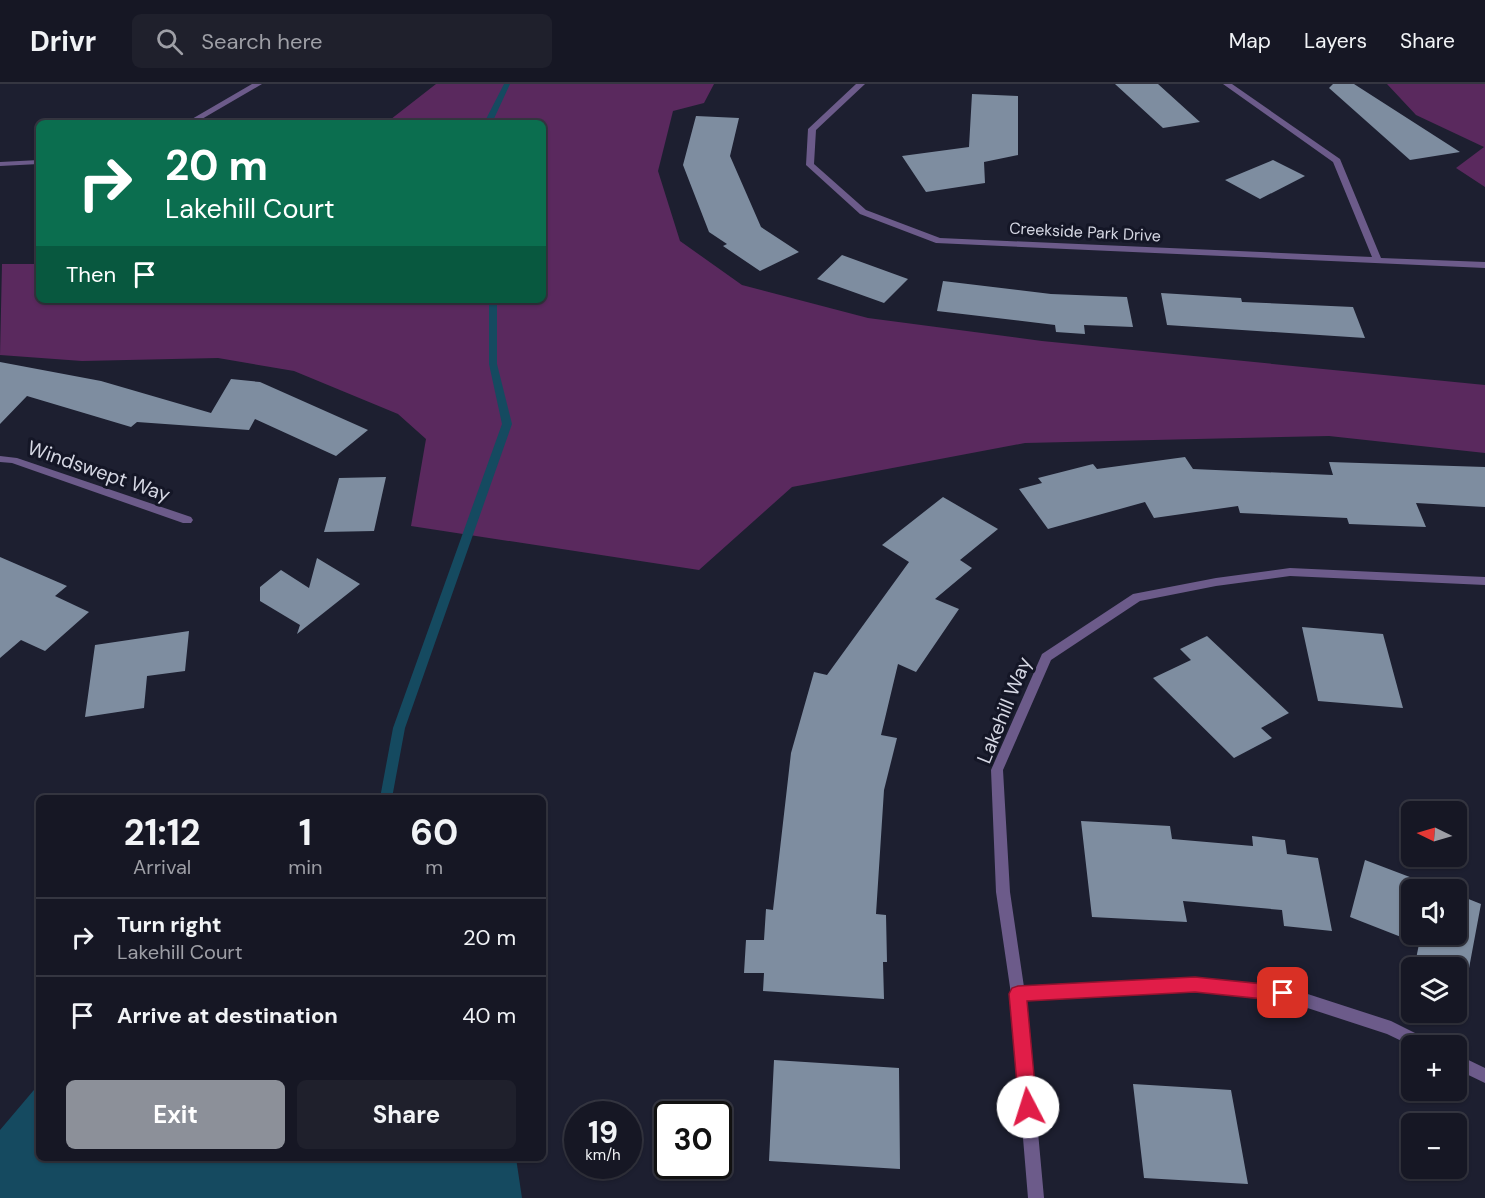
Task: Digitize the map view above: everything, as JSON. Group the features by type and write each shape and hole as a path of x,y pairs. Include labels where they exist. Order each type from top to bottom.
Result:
{"street":[{"path":"194,120 258,84"},
{"name":"Creekside Park Drive","path":"861,84 812,129 810,165 863,212 939,241 1485,265"},
{"path":"1227,84 1337,161 1378,261"},
{"path":"0,164 36,162"},
{"name":"Windswept Way","path":"0,459 13,460 186,520"},
{"name":"Lakehill Way","path":"1036,1198 1018,994 1003,892 997,770 1046,657 1137,597 1216,582 1290,572 1485,581"},
{"path":"1018,994 1195,985 1283,993 1391,1028 1405,1035"},
{"path":"1467,1067 1485,1076"}],"shaded area":[{"path":"436,84 714,84 704,103 673,111 658,171 680,241 742,285 868,318 1042,341 1485,385 1485,453 1329,436 1025,443 792,487 699,570 411,526 426,439 398,414 294,371 218,358 82,361 0,355 2,264 36,264 36,303 546,303 546,120 390,120"},
{"path":"1387,84 1485,84 1485,187 1456,168 1484,147 1416,115"}],"water":[{"path":"36,1088 36,1161 516,1161 522,1198 0,1198 0,1130"}],"building":[{"path":"1115,84 1158,84 1200,122 1163,128"},
{"path":"1333,84 1354,84 1460,152 1410,160 1329,88"},
{"path":"972,94 1018,96 1018,155 984,162 985,183 926,192 902,156 969,147"},
{"path":"696,116 739,118 730,156 761,227 799,252 760,271 723,246 727,244 709,232 683,165"},
{"path":"1273,160 1305,176 1260,199 1225,180"},
{"path":"842,255 908,279 884,303 817,279"},
{"path":"943,281 1051,294 1127,297 1133,327 1084,325 1085,334 1056,332 1055,325 937,311"},
{"path":"1161,293 1241,298 1242,302 1353,307 1365,338 1167,325"},
{"path":"0,362 101,381 211,413 231,379 260,382 368,430 336,456 255,419 249,430 137,422 131,427 27,396 0,424"},
{"path":"1185,457 1193,469 1333,475 1329,462 1485,467 1485,507 1416,503 1426,527 1349,524 1347,518 1240,513 1238,506 1154,518 1145,502 1048,529 1019,489 1042,483 1038,478 1093,464 1097,469"},
{"path":"386,477 374,531 324,532 339,478"},
{"path":"943,497 998,529 960,560 972,568 935,599 959,609 916,672 898,664 881,735 897,738 884,790 876,914 886,915 887,962 883,962 884,999 763,991 764,973 744,973 746,940 764,940 766,909 773,910 791,753 814,672 827,675 909,562 882,545"},
{"path":"0,557 67,586 55,596 89,612 45,651 21,640 0,658"},
{"path":"317,558 360,584 297,634 300,625 260,601 260,587 281,570 309,588"},
{"path":"1302,627 1383,634 1403,708 1318,701"},
{"path":"189,631 185,671 147,676 144,708 85,717 95,645"},
{"path":"1207,636 1289,713 1261,728 1272,738 1234,758 1153,678 1191,660 1180,649"},
{"path":"1081,821 1170,826 1172,839 1253,846 1252,836 1285,840 1287,854 1318,858 1332,931 1284,926 1282,910 1183,901 1187,922 1092,917"},
{"path":"1365,860 1415,879 1401,879 1401,937 1350,917"},
{"path":"1467,898 1481,904 1467,979 1467,957 1416,957 1419,945 1467,945"},
{"path":"774,1060 899,1068 900,1169 769,1161"},
{"path":"1133,1084 1231,1090 1248,1184 1144,1178"}],"waterway":[{"path":"489,120 507,84"},
{"path":"387,795 399,728 507,424 493,364 493,303"}],"route":[{"path":"1028,1107 1018,994 1195,985 1283,993"}]}
